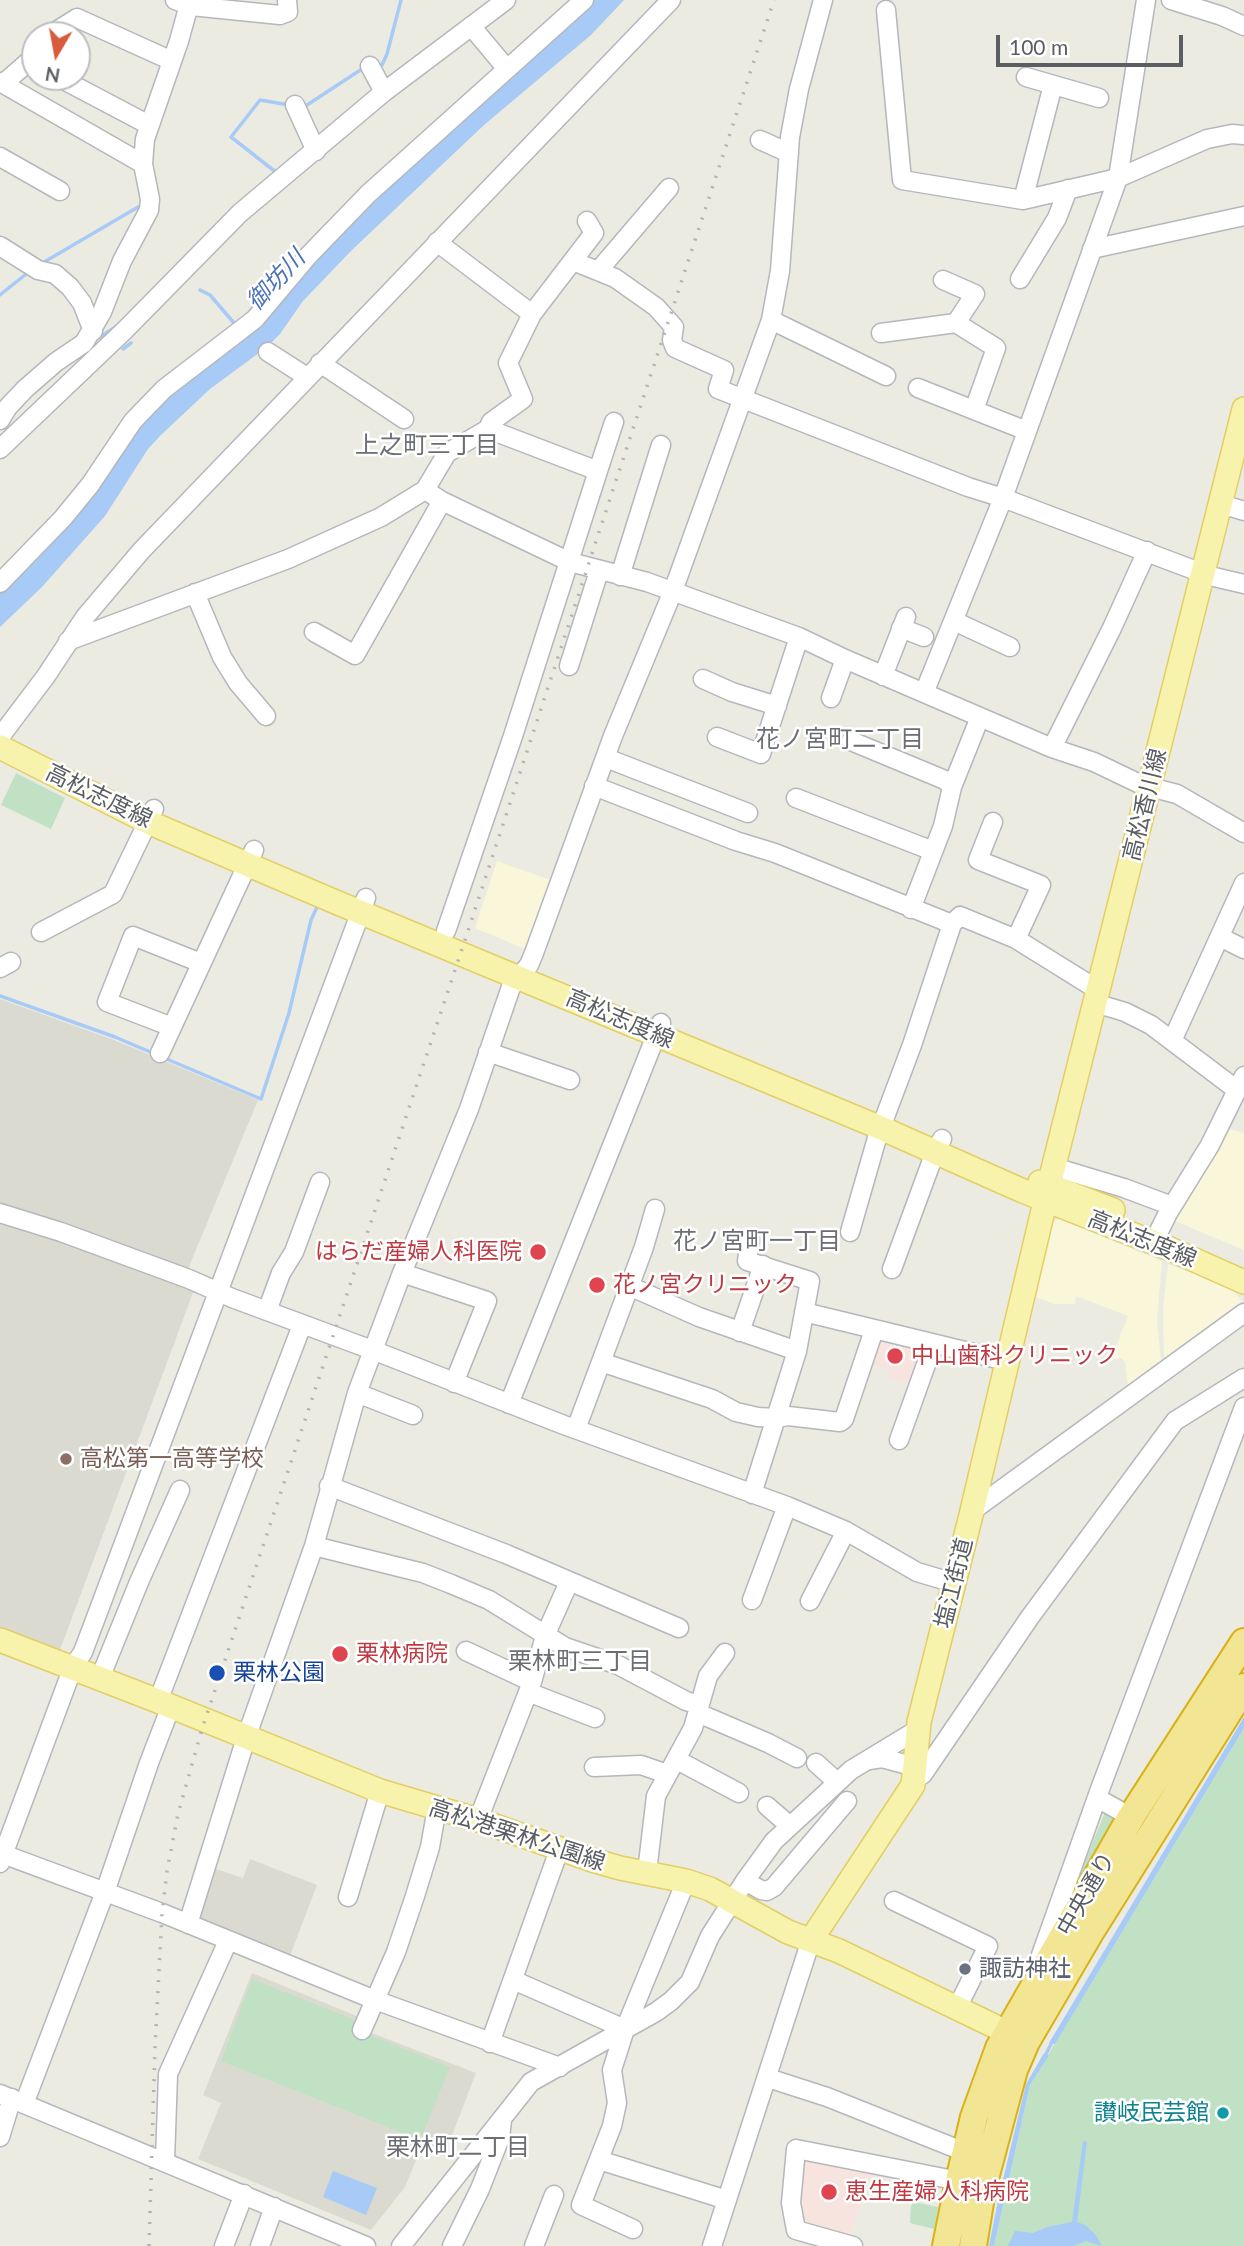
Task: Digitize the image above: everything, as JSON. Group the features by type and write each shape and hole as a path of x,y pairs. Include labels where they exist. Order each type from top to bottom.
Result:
{"highway":[{"name":"中央通り","path":"973,2246 982,2190 1014,2070 1017,2037 1027,1997 1131,1817 1244,1642"},
{"name":"中央通り","path":"946,2246 965,2152 990,2070 1017,2037 1091,1931 1244,1687"}],"main road":[{"name":"高松香川線","path":"1050,1184 1244,409"},
{"name":"高松志度線","path":"1,738 151,815 939,1146 1050,1184 1244,1282"},
{"name":"高松志度線","path":"363,905 446,931 524,971"},
{"name":"塩江街道","path":"811,1940 911,1791 915,1774 917,1730 1050,1184"},
{"name":"高松志度線","path":"1157,1236 1244,1266"},
{"name":"高松港栗林公園線","path":"0,1640 380,1791 478,1820 559,1850 620,1868 739,1890 788,1931 1017,2037"}],"street":[{"path":"0,420 8,407 25,390 56,362 77,349 93,331 122,261 149,210 150,199 143,164 145,139 172,61 187,12 187,2 280,15 288,12 287,0"},
{"path":"1,445 85,368 240,213 384,92 506,0"},
{"path":"0,583 63,518 90,485 133,421 164,389 255,319 308,256 368,194 584,0"},
{"path":"1,738 68,641 107,589 141,551 671,0"},
{"path":"188,1924 246,1738 314,1546 357,1393 468,1109 511,987 524,971 594,786 673,591 771,320 780,271 789,153 799,89 823,0"},
{"path":"924,693 1003,498 1118,178 1146,0"},
{"path":"1171,0 1244,26"},
{"path":"886,9 902,180 1023,200 1118,178 1207,139 1232,134 1244,135"},
{"path":"91,24 172,61"},
{"path":"471,26 507,69"},
{"path":"370,66 384,92"},
{"path":"21,69 2,83 143,164"},
{"path":"1026,77 1099,99"},
{"path":"1023,200 1053,85"},
{"path":"85,91 149,125"},
{"path":"295,105 316,151"},
{"path":"760,140 789,153"},
{"path":"0,157 60,191"},
{"path":"598,271 669,188"},
{"path":"1020,279 1057,218 1068,189"},
{"path":"1092,249 1244,216"},
{"path":"68,641 288,559 382,517 425,490 447,453 488,429 491,422 523,399 508,363 532,314 594,233 587,221"},
{"path":"437,242 532,314"},
{"path":"0,246 38,270 55,274 70,287 82,303 93,331"},
{"path":"573,261 635,291 656,307 674,327 672,340 676,348 724,370 718,389 968,487 1203,573 1244,584"},
{"path":"943,280 975,294 956,323"},
{"path":"771,320 887,376"},
{"path":"881,333 956,323 996,348 974,410"},
{"path":"77,349 85,368"},
{"path":"268,352 307,377"},
{"path":"320,363 404,419"},
{"path":"918,388 1027,431"},
{"path":"446,931 513,736 614,422"},
{"path":"488,429 598,471"},
{"path":"620,576 662,445"},
{"path":"425,490 442,501 570,562 673,591 799,637 1052,748 1094,762 1149,787 1177,794 1244,833"},
{"path":"314,632 355,655 442,501"},
{"path":"1221,504 1244,511"},
{"path":"1052,748 1147,551"},
{"path":"569,666 599,571"},
{"path":"195,593 222,657 238,682 266,716"},
{"path":"954,621 1010,647"},
{"path":"883,676 903,623 923,637"},
{"path":"716,737 761,754 799,637"},
{"path":"831,698 845,659"},
{"path":"703,679 732,692 777,706"},
{"path":"911,909 943,826 952,787 980,717"},
{"path":"850,741 945,780 952,787"},
{"path":"606,758 748,813"},
{"path":"594,786 736,841 775,853 952,924"},
{"path":"796,798 933,851"},
{"path":"41,932 113,894 151,815"},
{"path":"993,822 978,860 1041,886 1016,939"},
{"path":"160,1053 252,857"},
{"path":"1172,1041 1244,884"},
{"path":"363,905 83,1652 73,1667 1,1857 105,1892 375,2000 560,2067"},
{"path":"850,1231 884,1122 952,924 960,916 1016,939 1097,996 1151,1025 1240,1083 1210,1145 1172,1206 1157,1236"},
{"path":"172,1027 107,1002 133,936 201,963"},
{"path":"1220,937 1244,949"},
{"path":"509,1404 658,1028"},
{"path":"488,1052 570,1080"},
{"path":"892,1269 939,1146"},
{"path":"267,1311 281,1273 294,1252 320,1182"},
{"path":"1050,1184 1124,1188 1172,1206"},
{"path":"576,1429 655,1209"},
{"path":"0,1213 61,1232 509,1404 787,1506 846,1531 917,1572 954,1583"},
{"path":"750,1240 747,1261 810,1281 797,1352 752,1494"},
{"path":"740,1332 763,1265"},
{"path":"402,1273 487,1301 454,1383"},
{"path":"629,1286 740,1332 797,1352"},
{"path":"804,1312 1006,1361"},
{"path":"972,1511 1244,1313"},
{"path":"0,2137 12,2098 105,1892 149,1763 164,1703 302,1325"},
{"path":"601,1362 712,1399 736,1412 776,1418 788,1416 840,1422 844,1419 874,1331"},
{"path":"899,1440 933,1345"},
{"path":"868,1760 882,1758 908,1765 915,1774 923,1774 1030,1617 1175,1422 1244,1378"},
{"path":"357,1393 413,1415"},
{"path":"1027,1997 1097,1798 1244,1407"},
{"path":"981,1469 1003,1479 1016,1478"},
{"path":"330,1486 506,1554 679,1628"},
{"path":"100,1678 180,1490"},
{"path":"752,1600 787,1506"},
{"path":"810,1601 846,1531"},
{"path":"314,1546 423,1573 489,1600 565,1647 637,1674 698,1709 797,1758"},
{"path":"478,1820 530,1687 545,1636 569,1582"},
{"path":"466,1651 530,1687 595,1718"},
{"path":"647,1872 656,1796 698,1709 708,1676 725,1653"},
{"path":"401,2246 531,2082 656,2012 690,1982 710,1936 761,1857 837,1782 917,1730"},
{"path":"816,1763 837,1782"},
{"path":"594,1768 641,1765 672,1767 739,1793"},
{"path":"348,1897 380,1791"},
{"path":"1097,1798 1131,1817"},
{"path":"739,1890 767,1891 774,1887 846,1801"},
{"path":"767,1807 790,1826"},
{"path":"362,2030 396,1952 415,1896 430,1847 437,1808"},
{"path":"490,2043 559,1850"},
{"path":"633,2230 581,2205 612,2126 617,2102 612,2070 625,2029 686,1881"},
{"path":"894,1901 988,1946 957,2008"},
{"path":"712,2246 811,1940"},
{"path":"162,2160 168,2074 228,1941"},
{"path":"513,1980 625,2029"},
{"path":"768,2078 827,2097 965,2152"},
{"path":"12,2098 366,2246"},
{"path":"452,2246 480,2189 500,2138 502,2118"},
{"path":"853,2246 796,2230 791,2203 796,2149 958,2181"},
{"path":"599,2160 727,2200"},
{"path":"224,2246 244,2194"},
{"path":"534,2246 554,2195"},
{"path":"260,2246 274,2207"}],"shaded area":[{"path":"497,861 556,882 530,951 475,928"},
{"path":"0,999 114,1040 258,1100 186,1274 0,1207"},
{"path":"1225,1128 1244,1133 1244,1250 1175,1221 1175,1215"},
{"path":"1059,1219 1162,1261 1157,1321 1161,1361 1128,1386 1125,1362 1121,1358 1114,1359 1116,1346 1128,1316 1076,1296 1075,1304 1054,1304 1033,1296 1051,1223"},
{"name":"高松第一高等学校","path":"0,1220 58,1237 194,1290 60,1650 0,1628"},
{"path":"1168,1264 1231,1288 1242,1301 1164,1358 1163,1308"},
{"name":"中山歯科クリニック","path":"874,1335 925,1351 912,1386 888,1378 890,1370 865,1362"},
{"path":"250,1859 317,1885 288,1961 195,1924 213,1868 243,1878"},
{"path":"252,1973 359,2017 356,2027 476,2073 444,2156 421,2148 405,2187 371,2230 198,2159 221,2103 203,2095"},
{"name":"恵生産婦人科病院","path":"799,2153 873,2168 849,2238 799,2224"}],"green space":[{"path":"16,773 65,798 51,829 1,805"},
{"path":"1244,1728 1244,2246 994,2246 1030,2085"},
{"path":"1105,1812 1118,1821 1076,1894 1073,1891"},
{"path":"252,1979 355,2020 352,2028 450,2067 420,2140 221,2061"},
{"path":"914,2202 938,2207 934,2229 910,2223 911,2206"}],"water":[{"path":"590,0 624,0 591,35 484,125 352,250 303,301 280,334 267,347 210,389 161,435 148,449 105,516 42,587 0,627 0,591 143,421 330,236"},
{"path":"1244,1717 1244,1728 1055,2044 1049,2043"},
{"path":"1044,2053 1049,2055 1030,2085 994,2246 989,2246 1026,2084"},
{"path":"1083,2141 1087,2142 1077,2222 1095,2234 1102,2246 1086,2241 1073,2246 1008,2246 1015,2231 1033,2233 1072,2222"},
{"path":"333,2171 377,2188 366,2215 323,2197"}],"waterway":[{"path":"382,65 401,0"},
{"path":"304,107 365,67"},
{"path":"277,173 231,137 260,100 289,105"},
{"path":"39,265 145,203"},
{"path":"0,295 30,271"},
{"path":"200,290 210,295 234,323"},
{"path":"105,337 102,336 117,326"},
{"path":"123,349 131,343"},
{"path":"162,1057 261,1099 289,1013 311,920 318,905"},
{"path":"0,996 155,1054"},
{"path":"1044,2058 1053,2040"}],"railway":[{"path":"149,2246 162,1913 178,1814 202,1729 774,0"}],"place":[{"name":"はらだ産婦人科医院","path":"538,1252"},
{"name":"花ノ宮クリニック","path":"597,1285"},
{"name":"中山歯科クリニック","path":"895,1356"},
{"name":"高松第一高等学校","path":"66,1459"},
{"name":"栗林病院","path":"340,1654"},
{"name":"栗林公園","path":"217,1673"},
{"name":"諏訪神社","path":"965,1969"},
{"name":"讃岐民芸館","path":"1223,2113"},
{"name":"恵生産婦人科病院","path":"829,2192"}],"district":[{"name":"上之町三丁目","path":"427,445"},
{"name":"花ノ宮町二丁目","path":"840,739"},
{"name":"花ノ宮町一丁目","path":"757,1241"},
{"name":"栗林町三丁目","path":"580,1661"},
{"name":"栗林町二丁目","path":"458,2147"}],"water label":[{"name":"御坊川","path":"276,280"}]}
